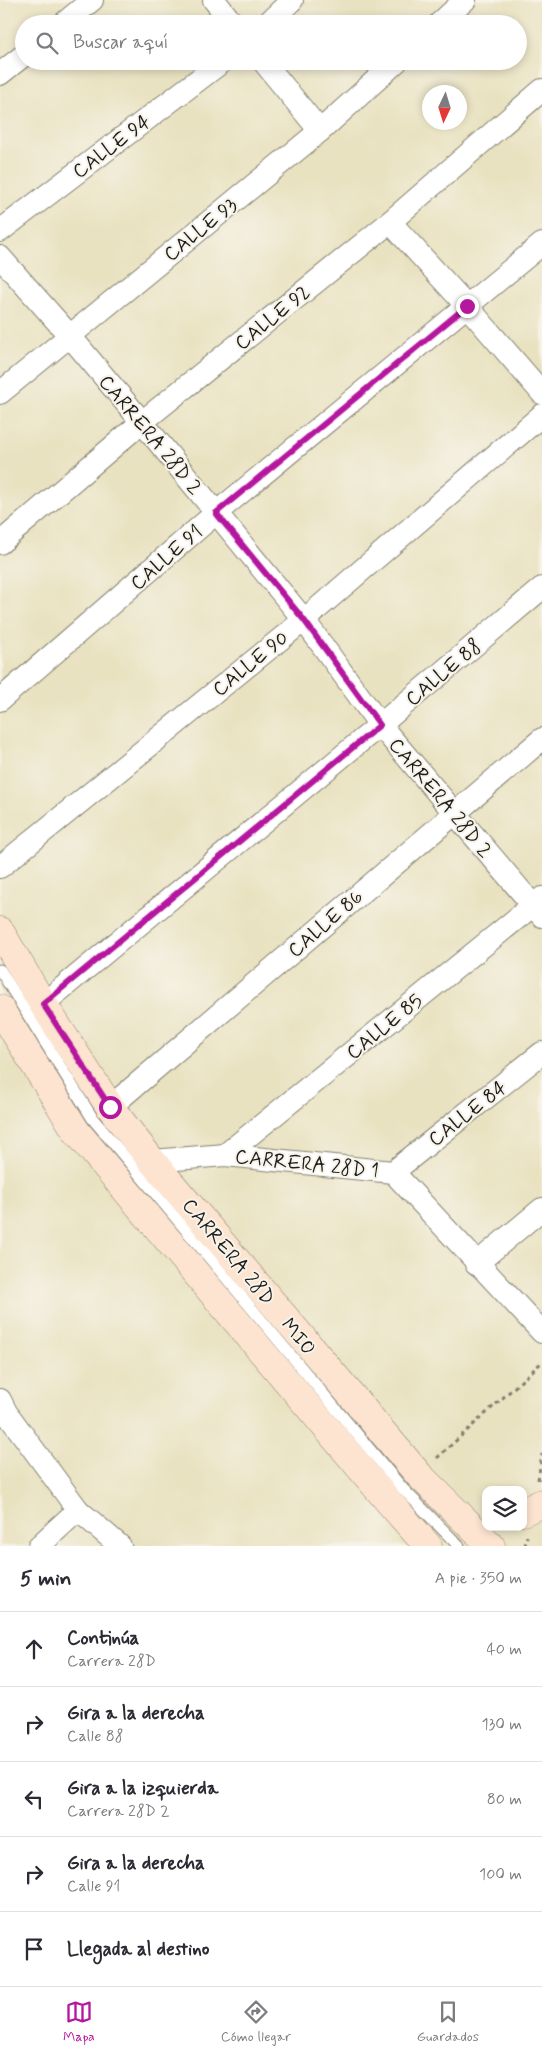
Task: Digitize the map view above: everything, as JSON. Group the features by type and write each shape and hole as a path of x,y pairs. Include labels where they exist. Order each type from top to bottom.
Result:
{"street":[{"path":"74,15 92,0"},
{"path":"214,0 226,15"},
{"path":"276,15 292,0"},
{"path":"449,15 465,0"},
{"path":"0,74 15,62"},
{"name":"CALLE 94","path":"0,231 210,70"},
{"path":"270,70 320,131"},
{"name":"CALLE 93","path":"0,393 320,131 387,70"},
{"name":"CALLE 92","path":"0,543 142,422 390,222 542,90"},
{"path":"390,222 467,306 542,393"},
{"name":"CALLE 91","path":"0,700 216,513 542,244"},
{"name":"CARRERA 28D 2","path":"0,258 70,336 304,620 380,725 454,813 539,906"},
{"name":"CALLE 90","path":"0,867 304,620 542,415"},
{"name":"CALLE 88","path":"43,1004 542,588"},
{"name":"CALLE 86","path":"110,1107 542,739"},
{"name":"CALLE 85","path":"226,1155 539,906"},
{"name":"CARRERA 28D","path":"0,931 43,1004 110,1107 152,1161 420,1475 491,1546"},
{"name":"CARRERA 28D","path":"0,1009 76,1131 428,1546"},
{"name":"CALLE 84","path":"393,1172 542,1053"},
{"name":"CARRERA 28D 1","path":"152,1161 226,1155 393,1172 476,1264 542,1332"},
{"path":"476,1264 542,1209"},
{"path":"2,1410 78,1510 120,1546"},
{"path":"440,1494 456,1506 474,1514 482,1515"},
{"path":"527,1510 542,1503"},
{"path":"39,1546 78,1510"}],"lane":[{"name":"MIO","path":"0,970 93,1119 403,1488 459,1546"}],"path":[{"path":"420,1475 542,1362"}],"route":[{"path":"110,1107 43,1004 380,725 304,620 216,513 467,306"}]}
